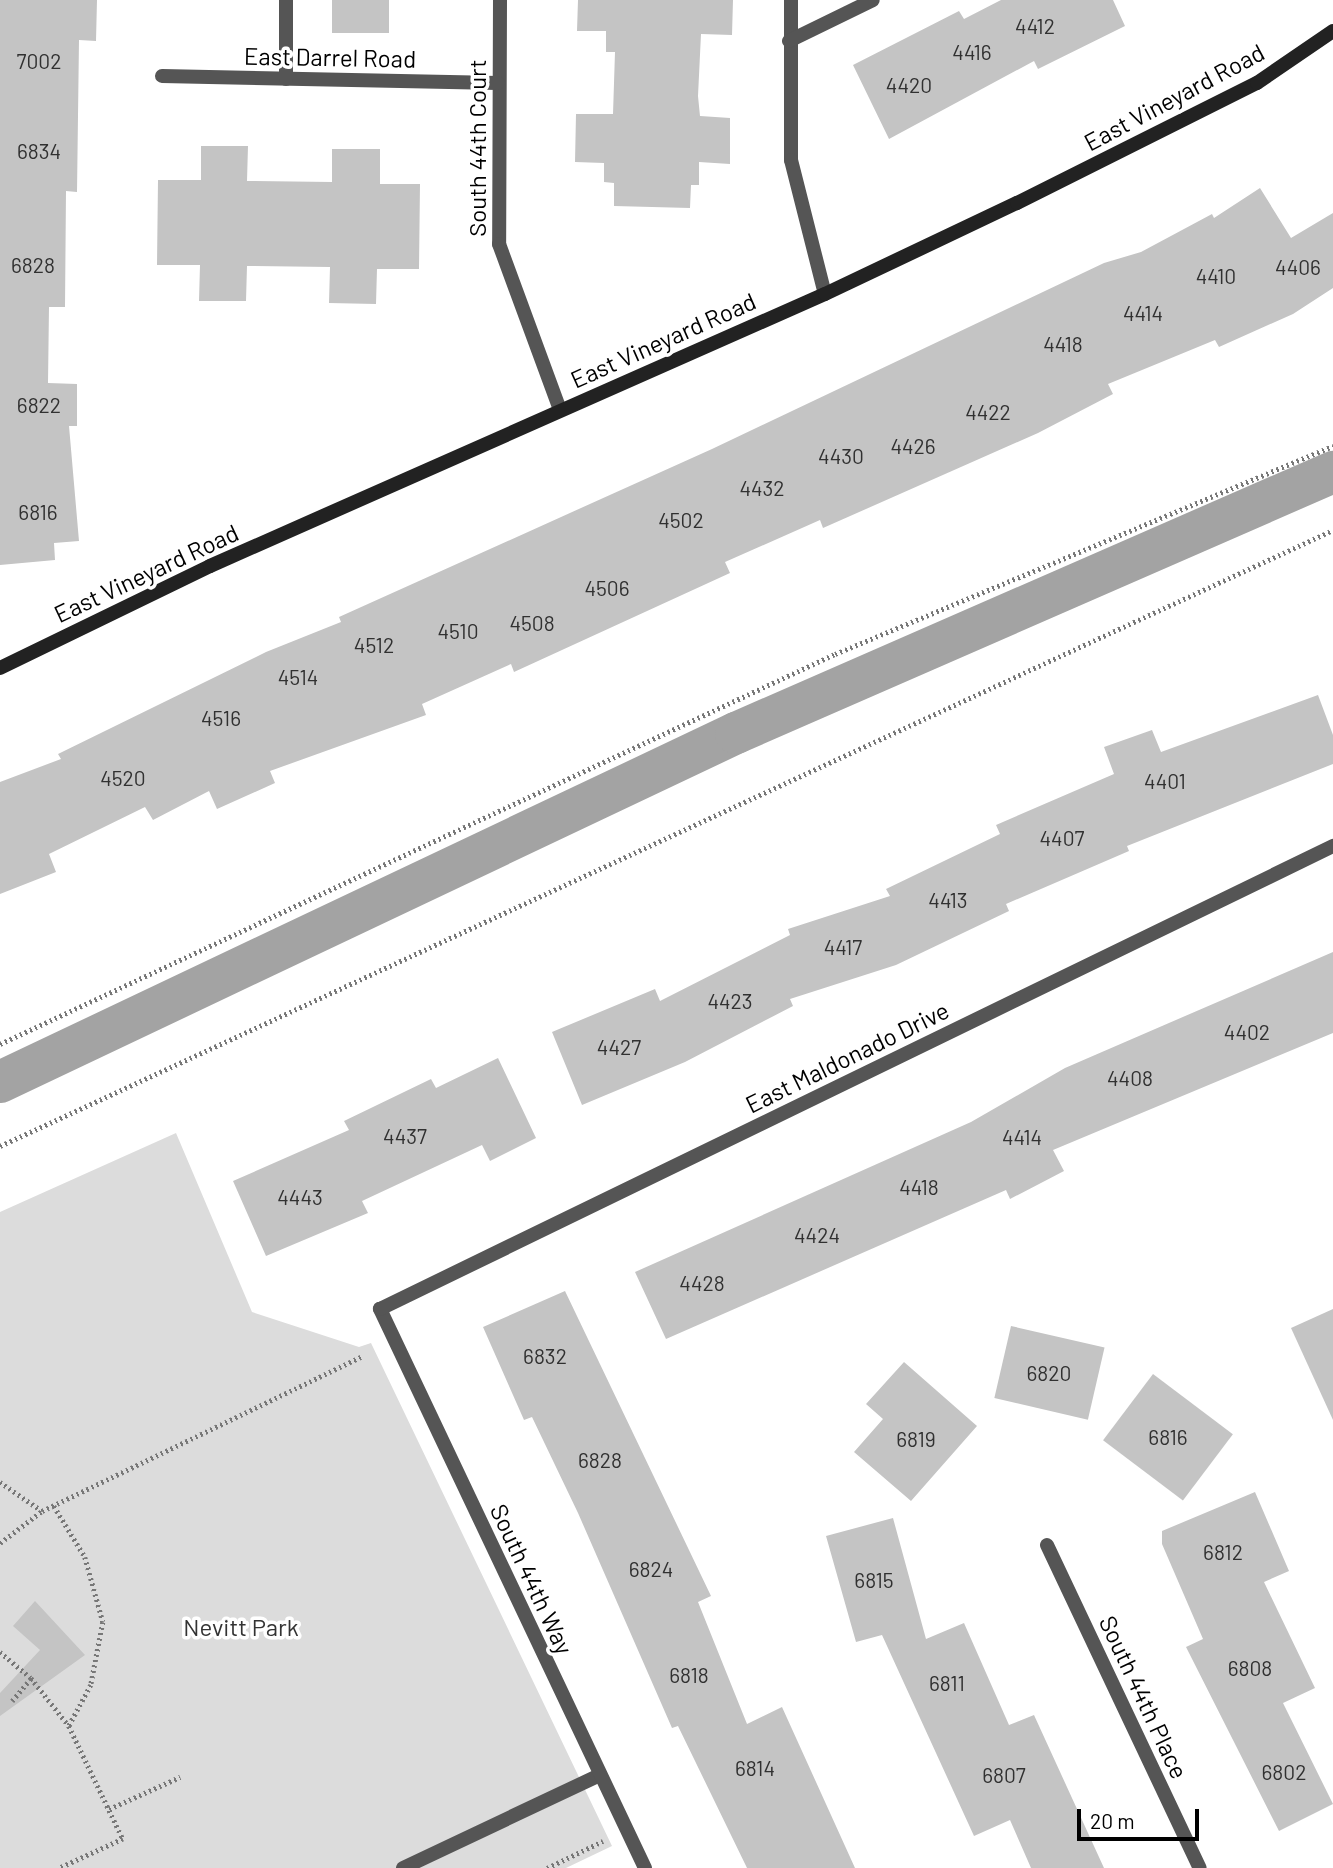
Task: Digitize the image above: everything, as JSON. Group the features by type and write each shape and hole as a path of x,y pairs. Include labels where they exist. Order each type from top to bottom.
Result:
{"street":[{"path":"286,0 286,79"},
{"name":"South 44th Court","path":"500,0 499,244 560,410"},
{"path":"791,0 791,160 825,294"},
{"path":"789,41 873,0"},
{"name":"East Vineyard Road","path":"0,668 210,566 825,294 1257,83 1333,31"},
{"name":"East Darrel Road","path":"162,76 498,83"},
{"name":"East Maldonado Drive","path":"380,1308 1333,846"},
{"name":"South 44th Way","path":"380,1308 645,1868"},
{"name":"South 44th Place","path":"1047,1545 1200,1868"},
{"path":"403,1868 600,1775"}],"path":[{"path":"0,1044 835,654 1333,446"},
{"path":"0,1146 1333,530"},
{"path":"0,1543 41,1511 362,1356"},
{"path":"0,1482 41,1511"},
{"path":"54,1506 85,1557 103,1622 91,1685 69,1726"},
{"path":"0,1652 31,1678 69,1726 123,1839 60,1868"},
{"path":"12,1701 31,1678"},
{"path":"109,1809 180,1777"},
{"path":"547,1868 605,1840"}],"green space":[{"name":"Nevitt Park","path":"176,1133 252,1312 359,1347 371,1343 612,1846 566,1868 0,1868 0,1212"}],"building":[{"path":"0,0 97,0 96,41 79,40 77,192 66,191 65,307 49,307 48,383 77,384 77,426 69,426 79,541 54,543 55,560 0,565"},
{"path":"332,0 389,0 389,33 332,33"},
{"path":"578,0 733,0 732,35 701,34 698,96 700,116 730,118 730,164 699,162 699,185 691,185 690,208 614,206 614,183 604,182 604,163 575,162 576,114 613,114 615,52 606,52 606,31 577,31"},
{"path":"1001,0 1113,0 1125,26 1038,69 1034,61 889,139 853,65 959,11 964,19"},
{"path":"201,146 248,146 247,181 332,182 332,149 380,149 380,184 420,184 419,269 377,269 376,304 329,303 330,267 247,266 246,301 199,301 200,265 157,265 158,180 201,180"},
{"path":"1260,188 1291,238 1333,213 1333,288 1293,314 1219,347 1215,340 1108,384 1113,394 1038,433 823,528 820,520 725,562 730,573 514,672 511,664 422,704 426,715 270,771 275,783 217,809 209,791 153,820 145,807 49,854 56,872 0,894 0,782 61,759 58,754 266,652 341,622 339,617 712,449 1104,263 1141,252 1212,214 1214,218"},
{"path":"1318,695 1333,735 1333,764 1127,846 1129,851 1006,904 1009,911 896,965 790,999 793,1006 685,1062 582,1105 552,1032 655,989 660,1001 790,935 788,929 890,896 886,889 1000,834 996,825 1114,774 1104,747 1152,730 1161,752"},
{"path":"1333,952 1333,1033 1053,1150 1064,1171 1010,1199 1006,1190 666,1339 635,1272 971,1122 1065,1068"},
{"path":"498,1058 536,1138 490,1161 482,1145 362,1201 368,1213 266,1256 233,1181 349,1130 344,1121 431,1079 436,1088"},
{"path":"565,1291 711,1596 698,1602 747,1724 782,1707 855,1868 747,1868 678,1726 672,1728 578,1513 532,1417 524,1420 483,1327"},
{"path":"1333,1309 1333,1420 1291,1328"},
{"path":"1011,1326 1105,1348 1088,1420 994,1398"},
{"path":"904,1362 977,1426 911,1501 854,1452 883,1419 866,1404"},
{"path":"1153,1374 1233,1434 1183,1500 1103,1440"},
{"path":"1255,1492 1289,1571 1264,1582 1315,1688 1283,1703 1333,1804 1279,1831 1186,1647 1203,1639 1162,1544 1162,1531"},
{"path":"893,1518 926,1639 964,1623 1009,1725 1034,1715 1104,1868 1031,1868 1010,1820 974,1836 882,1635 856,1642 826,1536"},
{"path":"35,1601 85,1655 0,1716 0,1693 40,1650 13,1626"}],"waterway":[{"path":"0,1082 736,733 1333,472"}]}
